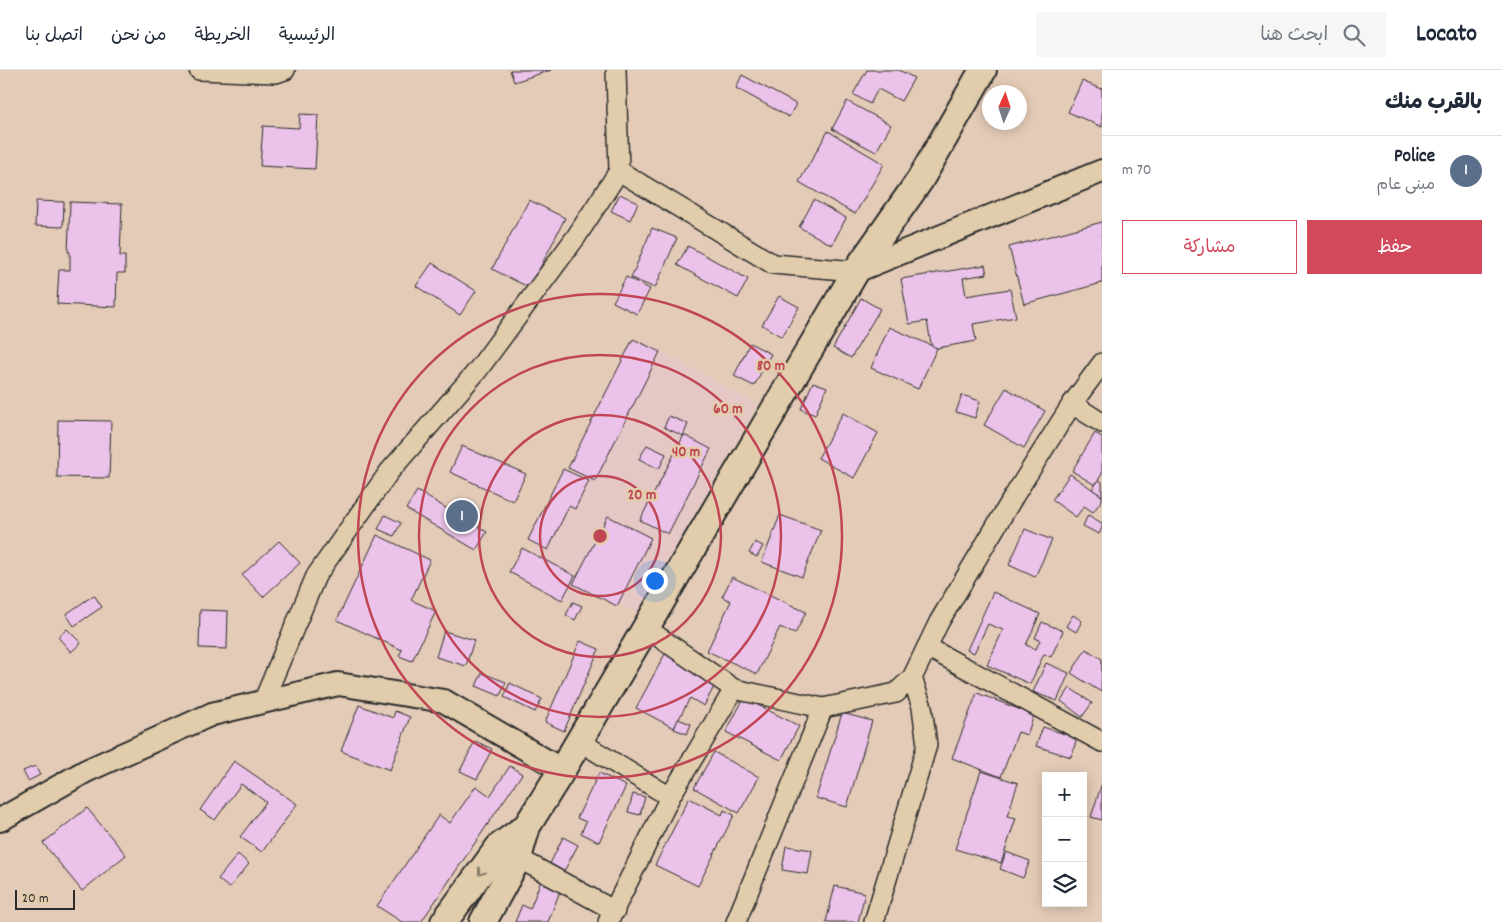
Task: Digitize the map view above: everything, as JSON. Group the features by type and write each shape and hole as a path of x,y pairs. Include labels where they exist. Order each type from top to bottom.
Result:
{"main road":[{"path":"450,915 508,852 527,826 562,770 856,271 920,180 983,70"},
{"path":"483,922 508,852"}],"street":[{"path":"199,70 276,73 285,70"},
{"path":"263,702 316,576 389,472 477,371 576,237 619,170 616,70"},
{"path":"619,170 773,264 856,271 1102,171"},
{"path":"646,628 734,689 823,708 896,692 912,678 939,622 1014,496 1072,404 1102,363"},
{"path":"1072,404 1102,424"},
{"path":"926,647 1102,742"},
{"path":"874,922 927,745 922,707 912,678"},
{"path":"0,820 86,771 212,714 338,684 444,701 562,770"},
{"path":"508,852 612,917 670,797 734,689"},
{"path":"736,922 823,708"},
{"path":"579,741 670,797"},
{"path":"450,915 483,922"}],"shaded area":[{"path":"646,342 757,405 638,615 589,585 576,604 519,576"}],"building":[{"path":"510,70 551,70 514,82"},
{"path":"867,70 899,70 914,78 901,101 878,89 870,104 853,94"},
{"path":"742,75 796,104 789,117 736,88"},
{"path":"1082,81 1102,88 1102,127 1068,112"},
{"path":"847,101 891,125 876,152 832,129"},
{"path":"300,114 318,115 315,169 260,166 263,126 299,128"},
{"path":"828,131 884,164 855,214 799,182"},
{"path":"620,194 638,203 630,220 611,211"},
{"path":"529,200 565,218 530,288 492,269"},
{"path":"814,200 846,218 832,245 799,227"},
{"path":"36,201 64,202 63,227 35,226"},
{"path":"70,202 122,204 120,256 125,256 125,273 117,273 116,307 57,304 59,270 70,270 70,252 68,252"},
{"path":"1102,222 1102,283 1024,304 1009,247"},
{"path":"652,228 677,238 655,288 631,278"},
{"path":"688,246 748,279 738,298 677,265"},
{"path":"432,263 476,291 460,315 416,286"},
{"path":"985,265 987,274 963,278 966,296 1010,289 1016,317 973,324 976,341 932,349 927,321 909,324 901,279"},
{"path":"626,277 650,289 637,314 613,302"},
{"path":"779,296 799,307 782,337 762,325"},
{"path":"861,298 880,309 851,358 833,348"},
{"path":"889,327 937,348 918,389 871,368"},
{"path":"633,339 660,352 595,481 568,468"},
{"path":"750,343 771,354 754,386 734,376"},
{"path":"813,382 827,387 815,415 801,409"},
{"path":"1006,388 1045,411 1024,448 984,425"},
{"path":"962,395 980,401 975,418 956,412"},
{"path":"843,413 878,433 854,478 818,458"},
{"path":"669,416 688,424 683,436 664,427"},
{"path":"58,420 111,421 109,478 57,477"},
{"path":"1095,433 1102,437 1102,474 1095,485 1072,471"},
{"path":"684,435 711,449 668,534 640,520"},
{"path":"647,445 666,454 659,469 639,459"},
{"path":"462,446 526,474 513,501 450,472"},
{"path":"563,469 589,481 575,509 569,506 548,550 528,540"},
{"path":"1070,474 1102,496 1102,500 1093,512 1084,506 1076,517 1052,500"},
{"path":"1099,480 1102,482 1102,496 1092,489"},
{"path":"417,491 487,532 476,550 406,509"},
{"path":"385,515 401,523 394,536 378,529"},
{"path":"780,515 821,530 802,577 762,562"},
{"path":"1088,515 1102,523 1099,534 1083,526"},
{"path":"608,516 651,538 617,606 573,584"},
{"path":"1025,529 1052,540 1035,577 1009,565"},
{"path":"377,535 430,560 411,600 436,611 412,661 399,656 402,650 337,620"},
{"path":"279,541 300,563 263,597 242,575"},
{"path":"755,542 763,546 757,557 749,553"},
{"path":"522,548 575,576 562,600 509,572"},
{"path":"732,577 806,612 795,634 780,627 757,674 707,651 731,601 722,597"},
{"path":"993,592 1040,614 1026,645 1036,649 1040,640 1035,638 1042,622 1063,631 1051,657 1044,654 1030,684 987,665 1003,630 988,624 974,653 967,650"},
{"path":"94,595 102,607 74,626 66,614"},
{"path":"573,602 582,606 575,620 566,615"},
{"path":"200,610 228,611 227,649 199,648"},
{"path":"1073,615 1082,621 1076,632 1066,626"},
{"path":"67,629 81,643 71,652 58,637"},
{"path":"444,631 474,640 466,666 436,657"},
{"path":"580,641 599,649 564,731 545,722"},
{"path":"1086,649 1102,659 1101,692 1071,673"},
{"path":"666,652 718,679 704,706 690,698 674,728 636,708"},
{"path":"1046,663 1069,673 1057,701 1033,692"},
{"path":"482,673 506,682 500,696 476,686"},
{"path":"510,683 542,699 535,712 504,697"},
{"path":"1070,688 1092,703 1082,717 1061,701"},
{"path":"977,693 1034,715 1027,735 1018,732 1001,777 952,758"},
{"path":"744,698 799,726 781,760 726,732"},
{"path":"359,705 393,718 395,711 410,717 390,770 341,751"},
{"path":"842,713 872,721 847,807 816,798"},
{"path":"678,719 691,724 687,734 674,729"},
{"path":"1043,727 1077,738 1071,757 1036,746"},
{"path":"475,741 492,749 477,779 460,771"},
{"path":"714,752 759,777 739,813 694,788"},
{"path":"234,761 297,804 262,852 240,837 266,802 241,784 215,820 200,810"},
{"path":"35,766 40,775 28,781 23,771"},
{"path":"510,766 522,774 421,922 402,922 377,906 439,815 450,823 476,786 490,796"},
{"path":"981,771 1018,783 1007,816 1016,818 1001,863 955,849"},
{"path":"599,773 626,786 599,842 581,833 586,822 577,818"},
{"path":"1102,783 1102,820 1091,817"},
{"path":"633,794 645,797 640,815 628,812"},
{"path":"689,798 722,815 724,810 734,815 698,886 655,865"},
{"path":"87,808 126,855 82,891 43,843"},
{"path":"563,837 578,845 563,873 549,866"},
{"path":"786,846 812,850 808,874 782,870"},
{"path":"1006,852 1030,861 1023,878 1000,869"},
{"path":"238,854 249,864 229,888 218,879"},
{"path":"542,878 562,886 548,922 515,922 522,905 530,909"},
{"path":"835,886 865,893 858,922 826,922"}],"place":[{"name":"Police","path":"462,516"}]}
